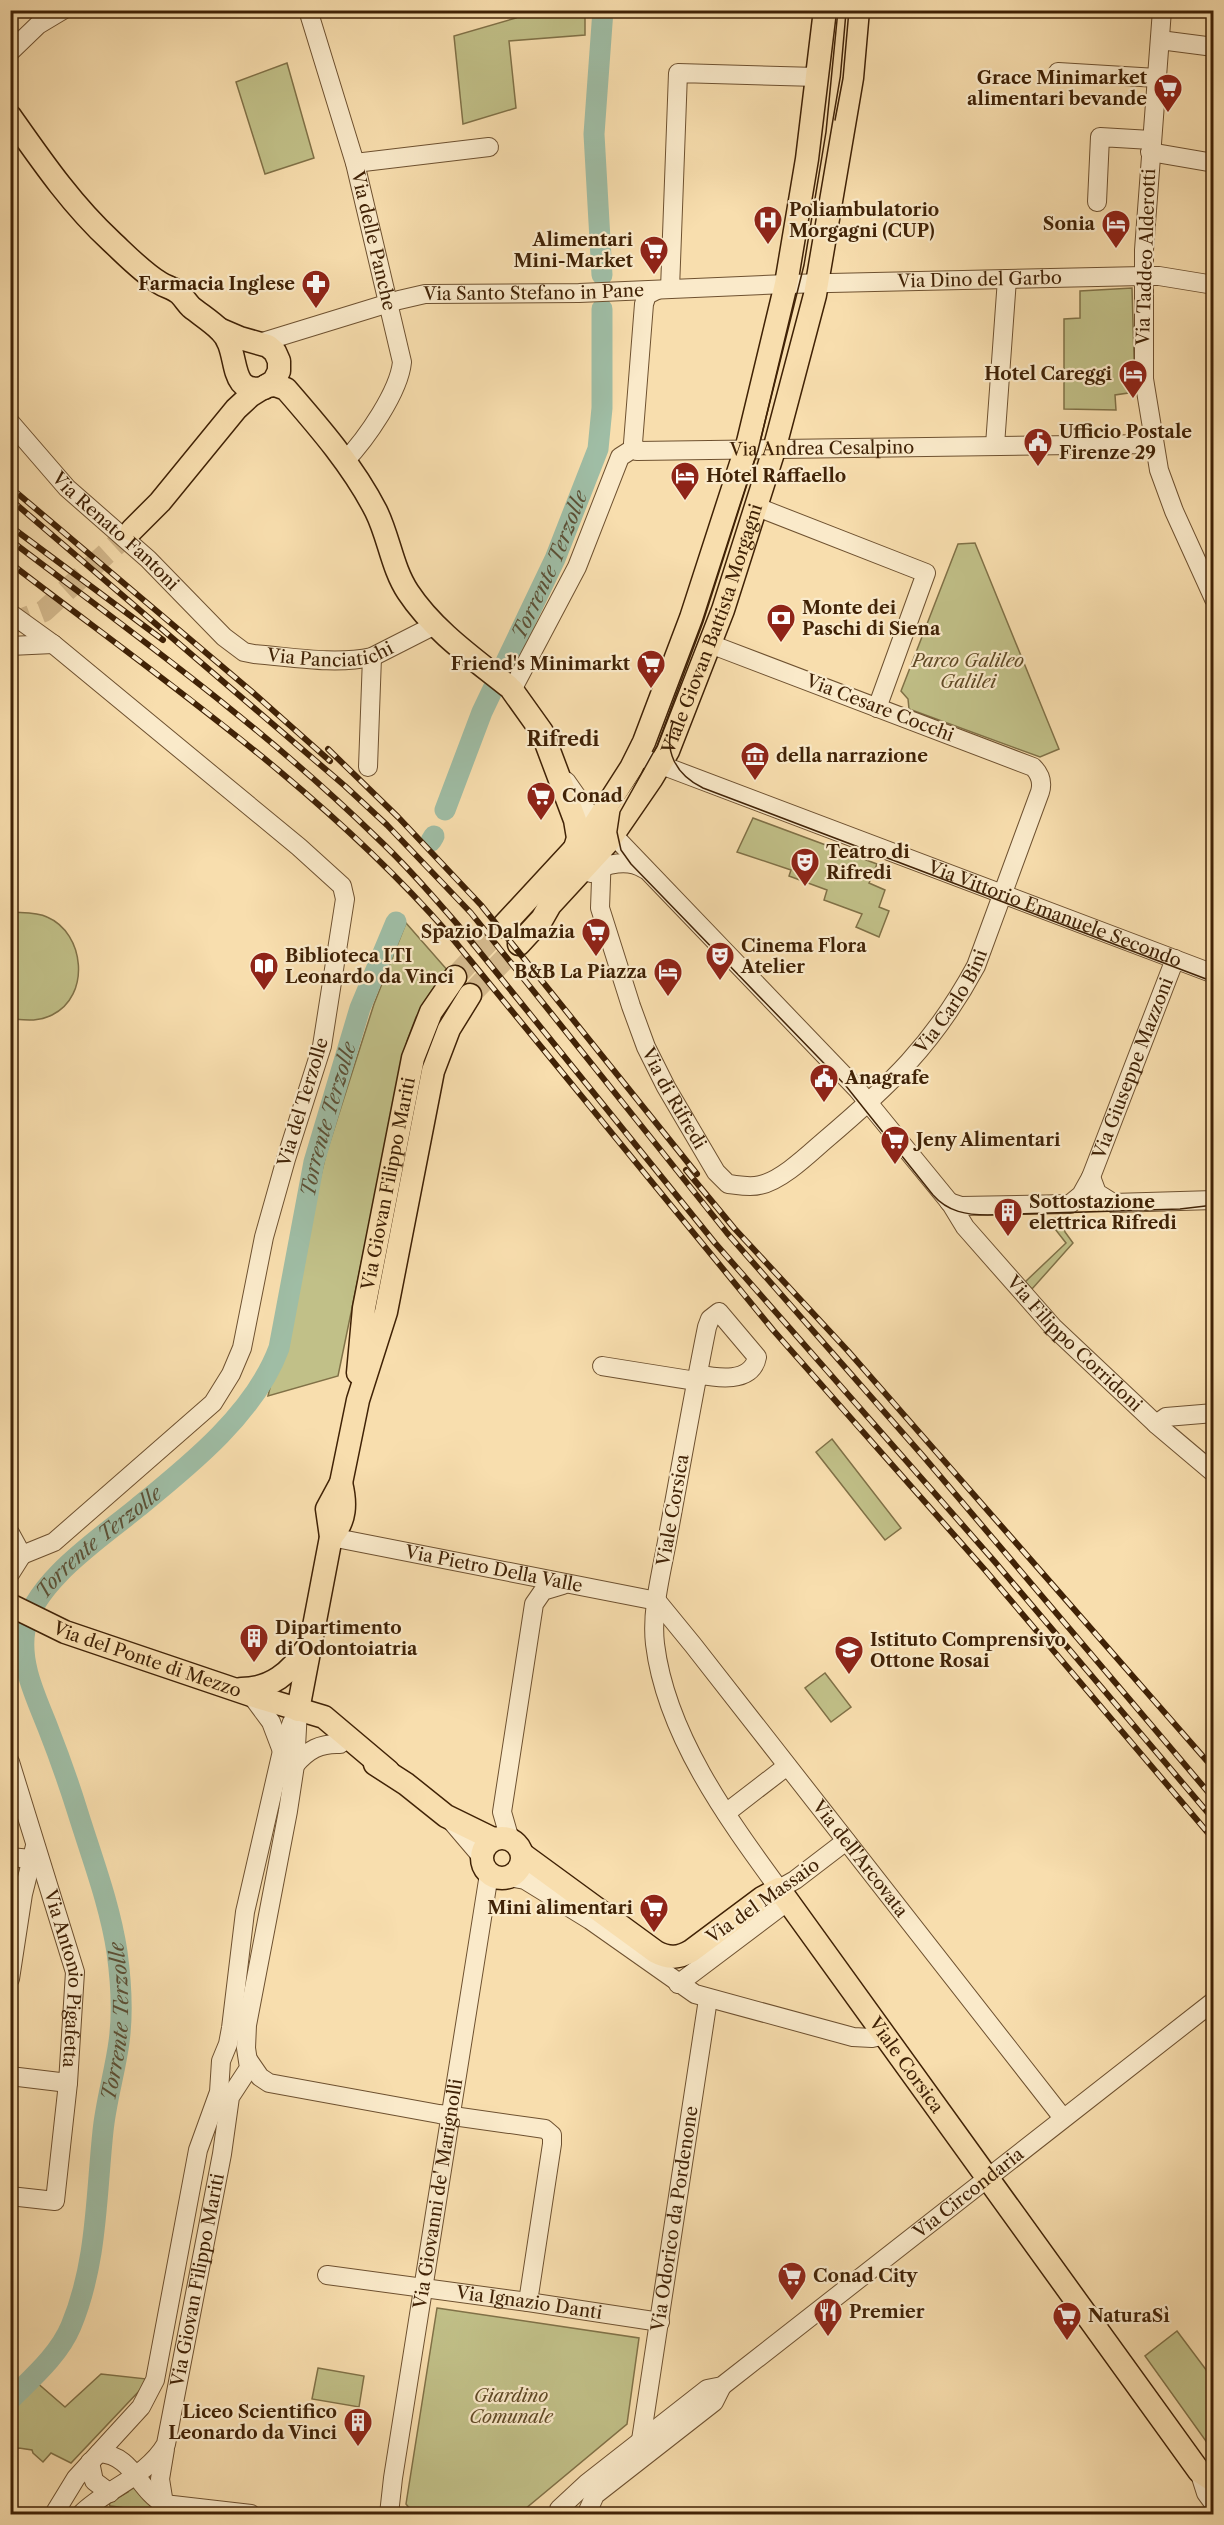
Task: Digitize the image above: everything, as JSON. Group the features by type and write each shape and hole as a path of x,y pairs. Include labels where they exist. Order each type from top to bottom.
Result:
{"main road":[{"name":"Viale Giovan Battista Morgagni","path":"599,836 638,756 691,618 746,450 786,284 825,10"},
{"name":"Viale Giovan Battista Morgagni","path":"599,836 660,764 668,751 710,644 757,507 817,284 852,78 858,10"},
{"path":"10,116 55,180 79,209 111,241 160,283 180,294 188,305 219,329 231,344 240,390 236,409"},
{"path":"219,329 274,344"},
{"path":"237,369 244,347 274,344"},
{"path":"132,530 160,502 236,409 274,381 279,371 279,361 274,344"},
{"path":"237,369 250,388 278,385 288,390 345,461 379,519 405,589 435,625 510,688 542,732 576,825 578,838 575,848"},
{"path":"503,926 575,848 599,836"},
{"path":"519,944 542,919 550,905 575,884 599,836"},
{"name":"Via Giovan Filippo Mariti","path":"358,1400 359,1350 364,1308 413,1058 431,1012 455,977"},
{"name":"Via Giovan Filippo Mariti","path":"298,1710 331,1537 327,1509 341,1483 358,1400 386,1312 433,1071 449,1029 471,995"},
{"name":"Via del Ponte di Mezzo","path":"13,1606 46,1624 241,1692 324,1717 388,1771 501,1857 656,1952 669,1957 678,1957"},
{"path":"241,1692 278,1680 292,1668 309,1646"},
{"name":"Via del Ponte di Mezzo","path":"298,1710 340,1744 388,1771"},
{"name":"Via del Massaio","path":"678,1957 695,1949 762,1898 783,1895"},
{"name":"Viale Corsica","path":"783,1895 1206,2476"}],"street":[{"path":"10,52 38,25 63,10"},
{"name":"Via delle Panche","path":"308,10 355,163 400,350 400,378 377,418 345,461"},
{"name":"Via Taddeo Alderotti","path":"1162,10 1150,146 1143,276 1143,370 1153,444 1159,470 1174,512 1214,599"},
{"path":"1160,40 1214,47"},
{"path":"1058,72 1157,78"},
{"path":"510,688 577,567 620,457 634,448 644,307 647,296 663,290 678,73 817,77"},
{"path":"1097,202 1100,137 1150,146 1214,163"},
{"path":"355,163 489,147"},
{"name":"Via Dino del Garbo","path":"817,284 1159,276 1214,285"},
{"path":"995,445 1007,279"},
{"path":"786,284 817,284"},
{"name":"Via Santo Stefano in Pane","path":"274,344 389,303 425,294 623,292 786,284"},
{"path":"623,292 640,297 644,307"},
{"name":"Via Renato Fantoni","path":"10,422 67,488 148,559 224,637"},
{"name":"Via Andrea Cesalpino","path":"634,448 642,452 1153,444"},
{"path":"757,507 926,573 877,708"},
{"path":"10,613 53,644"},
{"name":"Via Panciatichi","path":"224,637 244,651 254,654 323,660 372,657 435,625"},
{"path":"10,646 53,644"},
{"name":"Via del Terzolle","path":"22,1555 54,1542 213,1403 237,1361 246,1335 264,1237 322,1046 345,906 345,893 342,886 299,847 53,644"},
{"name":"Via Cesare Cocchi","path":"710,644 1033,767 1042,783"},
{"path":"368,767 372,657"},
{"name":"Via Vittorio Emanuele Secondo","path":"638,756 1214,974"},
{"name":"Via Filippo Corridoni","path":"555,764 599,836 648,872 869,1103 949,1202 965,1227 1053,1327 1162,1429 1214,1473"},
{"name":"Via Carlo Bini","path":"728,1184 760,1185 801,1161 869,1103 911,1061 950,1011 976,966 1042,783"},
{"path":"599,836 631,864 648,872"},
{"name":"Via di Rifredi","path":"599,836 600,908 646,1047 716,1172 728,1184"},
{"name":"Via Giuseppe Mazzoni","path":"949,1202 969,1206 1065,1204 1073,1202 1081,1195 1091,1177 1175,959"},
{"path":"1091,1177 1097,1193 1113,1203 1214,1200"},
{"name":"Viale Corsica","path":"602,1366 697,1378 657,1601 655,1639 668,1696 687,1745 726,1813 783,1895"},
{"path":"1162,1429 1166,1417 1214,1413"},
{"path":"10,1533 22,1555 10,1574"},
{"name":"Via Pietro Della Valle","path":"331,1537 657,1601"},
{"name":"Via Giovanni de' Marignolli","path":"389,2514 451,2116 501,1857 502,1812 534,1604 539,1594 548,1587 569,1584"},
{"name":"Via dell'Arcovata","path":"657,1601 1063,2118"},
{"path":"655,1639 671,1630 684,1634"},
{"name":"Via del Ponte di Mezzo","path":"241,1692 271,1722 282,1751"},
{"name":"Via Giovan Filippo Mariti","path":"54,2514 70,2486 141,2407 154,2380 198,2150 219,2092 222,2062 231,2028 242,1928 282,1751 298,1710"},
{"name":"Via Giovan Filippo Mariti","path":"81,2514 154,2461 166,2444 222,2154 227,2111 230,2097 246,2065 247,2025 295,1765 298,1710"},
{"path":"295,1765 313,1748 329,1743 340,1744"},
{"name":"Via Antonio Pigafetta","path":"10,1762 33,1853 75,1972 68,2083 55,2201 10,2196"},
{"path":"726,1813 787,1766"},
{"name":"Via del Massaio","path":"678,1984 783,1895 795,1880 846,1840"},
{"path":"10,1857 33,1853 11,1967"},
{"name":"Via del Ponte di Mezzo","path":"501,1857 525,1880 590,1920 678,1984 708,1999 853,2037 872,2038 885,2035"},
{"path":"678,1957 678,1984"},
{"name":"Via Odorico da Pordenone","path":"641,2440 708,1999"},
{"name":"Via Circondaria","path":"556,2512 572,2506 588,2514 596,2495 714,2402 723,2386 1214,2001"},
{"path":"246,2065 234,2080 228,2078 222,2062 236,2051 246,2065 269,2083 451,2116 545,2129 552,2135 528,2302"},
{"path":"10,2076 68,2083"},
{"name":"Via Ignazio Danti","path":"327,2276 660,2322"},
{"name":"Via Circondaria","path":"556,2512 571,2496 707,2389 723,2386"},
{"path":"164,2504 160,2479 166,2444"},
{"path":"110,2493 94,2481 95,2458 107,2454 120,2459 154,2498 164,2504 172,2507 251,2514"},
{"name":"Viale Corsica","path":"1206,2476 1206,2493 1214,2504"}],"green space":[{"path":"514,11 585,11 585,35 509,41 516,108 463,124 454,36 516,18"},
{"path":"287,63 314,158 265,174 236,82"},
{"path":"1132,288 1135,392 1115,395 1116,410 1064,409 1064,319 1080,318 1080,291"},
{"name":"Parco Galileo Galilei","path":"975,543 1059,749 1040,757 909,709 908,699 901,691 958,544"},
{"path":"753,818 877,864 869,883 885,890 879,907 889,911 879,937 856,927 862,914 824,900 827,890 789,876 791,870 737,852"},
{"path":"11,912 34,913 47,917 60,925 76,950 78,980 73,994 65,1006 42,1019 11,1019"},
{"path":"406,923 449,972 416,1017 407,1041 338,1376 268,1396 326,1154 374,1004"},
{"path":"1053,1218 1063,1218 1065,1232 1073,1243 1032,1289 1025,1282 1066,1243 1055,1229"},
{"path":"832,1439 901,1528 885,1540 816,1452"},
{"path":"825,1673 851,1707 831,1722 805,1688"},
{"name":"Giardino Comunale","path":"437,2308 639,2338 627,2424 519,2514 414,2514 406,2504"},
{"path":"1177,2331 1213,2379 1213,2451 1145,2356"},
{"path":"318,2368 364,2376 359,2407 312,2399"},
{"path":"101,2374 147,2379 141,2389 71,2463 51,2453 43,2462 32,2450 19,2448 11,2452 11,2405 35,2381 65,2407"},
{"path":"132,2486 174,2514 110,2506 109,2503 128,2492 127,2489"}],"waterway":[{"name":"Torrente Terzolle","path":"602,275 594,134 603,10"},
{"name":"Torrente Terzolle","path":"445,810 482,712 555,559 598,449 602,408 602,309"},
{"name":"Torrente Terzolle","path":"431,841 434,836"},
{"name":"Torrente Terzolle","path":"10,2400 60,2347 80,2303 91,2254 104,2120 119,2042 121,2008 118,1963 110,1917 67,1781 26,1668 25,1630 31,1612 55,1578 88,1547 199,1456 237,1416 268,1372 279,1348 314,1162 360,1008 396,922"}],"tunnel":[{"path":"10,624 44,611 132,530"},
{"path":"455,977 503,926"},
{"path":"470,995 519,944"}],"tram line":[{"path":"838,10 826,132 804,265 758,450 703,622 657,746 620,812 617,832 621,850 631,864 846,1086 933,1195 951,1209 988,1215 1180,1209 1214,1205"},
{"path":"835,120 843,78 849,10"},
{"path":"673,722 670,743 674,761 686,776 703,788 1214,982"},
{"path":"60,2514 81,2511 120,2514"}],"railway":[{"path":"10,487 250,690 330,761"},
{"path":"10,499 345,786 387,825 471,913 727,1233 923,1456 1214,1799"},
{"path":"10,526 163,640"},
{"path":"10,540 151,646 243,719 331,795 407,868 458,925 715,1243 995,1562 1214,1820"},
{"path":"10,563 182,693 294,783 399,881 448,933 773,1330 985,1570 1214,1840"},
{"path":"328,749 398,817 481,905 697,1174"},
{"path":"686,1170 734,1228 848,1351 1214,1769"}],"place":[{"name":"Grace Minimarket alimentari bevande","path":"1168,114"},
{"name":"Poliambulatorio Morgagni (CUP)","path":"768,246"},
{"name":"Sonia","path":"1116,250"},
{"name":"Alimentari Mini-Market","path":"654,276"},
{"name":"Farmacia Inglese","path":"316,310"},
{"name":"Hotel Careggi","path":"1133,400"},
{"name":"Ufficio Postale Firenze 29","path":"1038,468"},
{"name":"Hotel Raffaello","path":"685,502"},
{"name":"Monte dei Paschi di Siena","path":"781,644"},
{"name":"Friend's Minimarkt","path":"651,690"},
{"name":"della narrazione","path":"755,782"},
{"name":"Conad","path":"541,822"},
{"name":"Teatro di Rifredi","path":"805,888"},
{"name":"Spazio Dalmazia","path":"596,958"},
{"name":"Cinema Flora Atelier","path":"720,982"},
{"name":"Biblioteca ITI Leonardo da Vinci","path":"264,992"},
{"name":"B&B La Piazza","path":"668,998"},
{"name":"Anagrafe","path":"824,1104"},
{"name":"Jeny Alimentari","path":"895,1166"},
{"name":"Sottostazione elettrica Rifredi","path":"1008,1238"},
{"name":"Dipartimento di Odontoiatria","path":"254,1664"},
{"name":"Istituto Comprensivo Ottone Rosai","path":"849,1676"},
{"name":"Mini alimentari","path":"654,1934"},
{"name":"Conad City","path":"792,2302"},
{"name":"Premier","path":"828,2338"},
{"name":"NaturaSì","path":"1067,2342"},
{"name":"Liceo Scientifico Leonardo da Vinci","path":"358,2448"}],"district":[{"name":"Rifredi","path":"563,739"}]}
